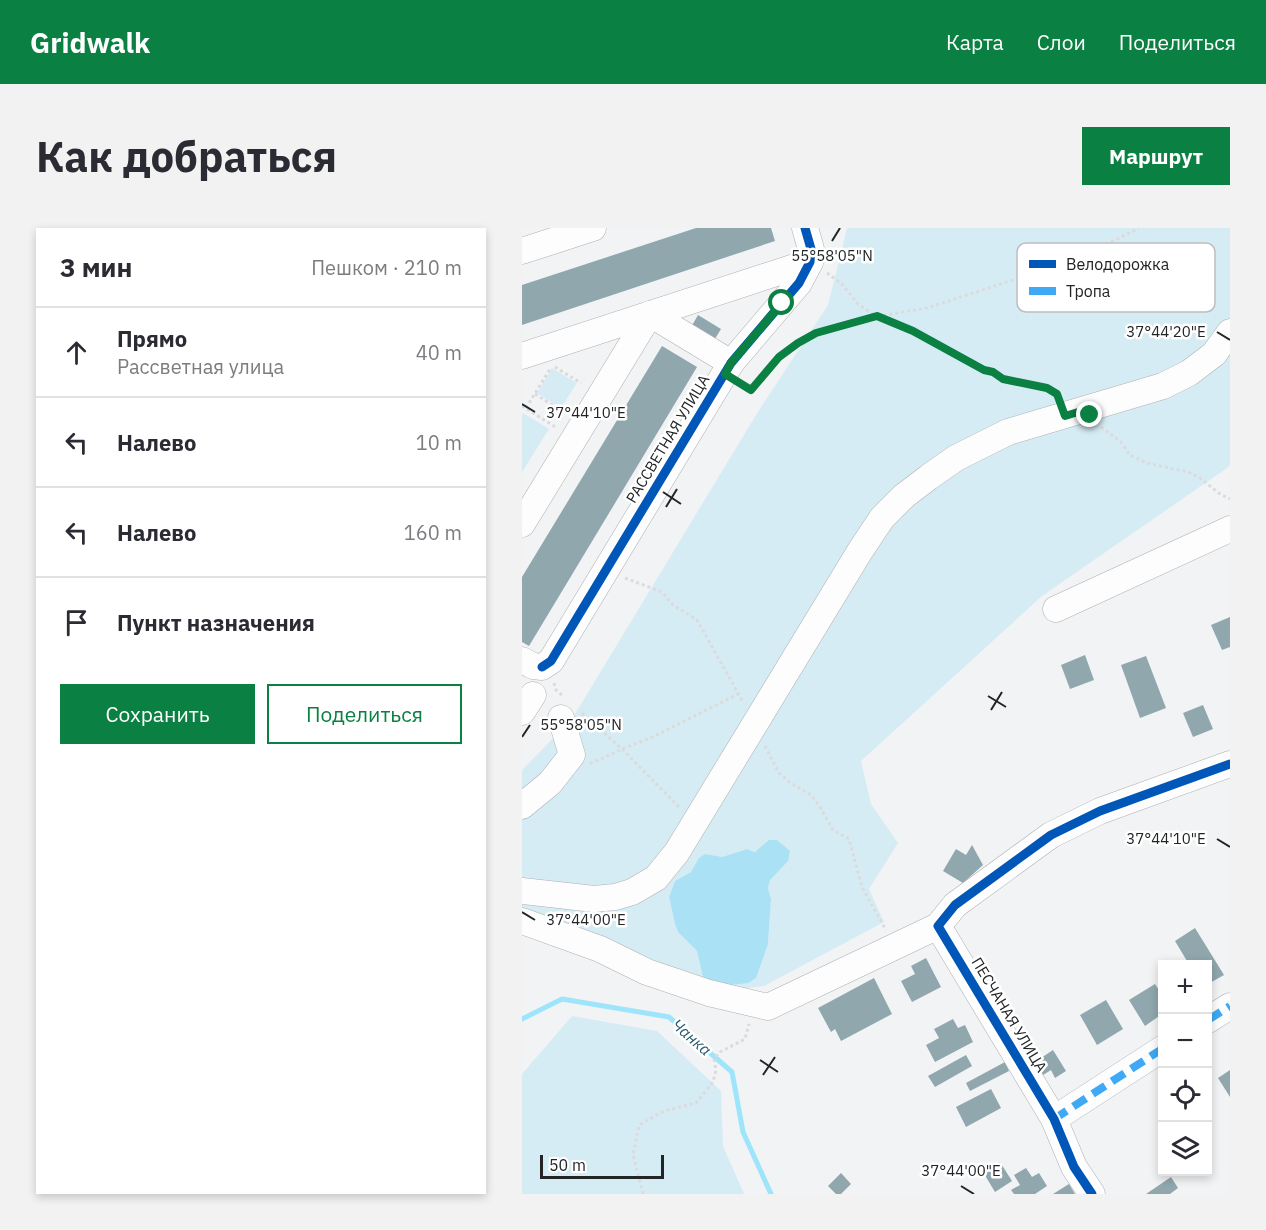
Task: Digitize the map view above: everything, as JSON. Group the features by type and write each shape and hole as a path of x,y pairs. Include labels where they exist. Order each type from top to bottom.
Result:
{"street":[{"path":"522,251 593,228"},
{"path":"522,356 810,262 812,249 805,228"},
{"name":"РАССВЕТНАЯ УЛИЦА","path":"537,664 551,661 728,369 799,283 810,262"},
{"path":"650,314 728,369"},
{"path":"522,524 650,314"},
{"path":"522,891 594,899 615,897 632,892 656,878 677,852 860,551 882,518 904,496 956,458 1008,432 1163,386 1189,373 1214,354 1230,332"},
{"path":"1056,609 1230,529"},
{"path":"522,806 550,783 572,755 569,709"},
{"path":"522,921 600,949 646,972 709,993 768,1007 938,926 955,905 1051,835 1100,811 1230,764"},
{"name":"ПЕСЧАНАЯ УЛИЦА","path":"938,926 1054,1119 1074,1167 1092,1194"},
{"path":"1212,1017 1230,1006"},
{"path":"1054,1119 1158,1052"}],"path":[{"path":"1109,243 1139,228"},
{"path":"810,262 842,284 858,304 877,316 913,331 1003,379 1047,388 1076,412 1090,415 1121,442 1130,455 1147,463 1200,477 1220,494 1230,499"},
{"path":"728,369 751,390 779,357 816,333 877,316 927,308 1017,279"},
{"path":"574,438 524,407 552,366 581,383"},
{"path":"535,394 564,412"},
{"path":"537,664 569,709 622,749 694,823"},
{"path":"581,768 653,737 738,693"},
{"path":"643,1194 633,1154 639,1125 664,1111 696,1103 713,1082 716,1058 720,1052 745,1039 749,1023"}],"shaded area":[{"path":"847,228 1230,228 1230,466 1042,596 861,761 871,804 898,843 869,889 884,922 764,986 709,993 522,921 522,770 572,719 756,415 828,305","holes":["747,849 788,861 770,879 768,944 703,976 697,951 678,932 675,924 669,897 675,881 691,872 705,854 722,857"]},
{"path":"552,368 577,383 561,408 537,393"},
{"path":"522,414 549,429 522,472"},
{"path":"769,840 777,840 790,851 788,861 770,880 768,944 756,978 748,983 718,986 709,983 703,977 697,951 678,932 675,924 669,897 675,881 691,872 699,858 705,854 722,857 747,849 755,852"},
{"path":"572,1016 657,1031 721,1091 723,1146 744,1194 522,1194 522,1074"}],"building":[{"path":"696,228 771,228 775,241 522,325 522,285"},
{"path":"698,315 721,329 713,342 690,329"},
{"path":"662,346 697,367 529,646 522,642 522,577"},
{"path":"1230,617 1230,647 1222,650 1211,625"},
{"path":"1085,655 1094,680 1070,689 1061,665"},
{"path":"1146,656 1166,708 1140,718 1121,665"},
{"path":"1203,705 1213,729 1193,737 1183,713"},
{"path":"972,845 983,865 963,883 943,871 956,849 966,855"},
{"path":"1195,928 1224,975 1212,982 1212,960 1186,960 1175,941"},
{"path":"926,958 941,987 912,1002 901,981 915,974 911,966"},
{"path":"874,978 892,1014 841,1041 835,1029 831,1032 818,1008"},
{"path":"1155,984 1158,989 1158,1017 1145,1026 1129,1000"},
{"path":"1106,1000 1123,1029 1097,1045 1080,1015"},
{"path":"953,1019 958,1028 965,1025 973,1042 935,1062 926,1045 939,1038 934,1029"},
{"path":"1053,1050 1066,1071 1055,1078 1051,1070 1043,1075 1035,1062"},
{"path":"966,1055 972,1066 935,1087 928,1076"},
{"path":"1005,1062 1009,1071 970,1091 966,1083"},
{"path":"1230,1070 1230,1097 1218,1078"},
{"path":"991,1089 1001,1108 966,1127 956,1107"},
{"path":"1000,1162 1012,1181 995,1192 983,1172"},
{"path":"1026,1168 1032,1177 1039,1173 1047,1186 1035,1194 1014,1194 1011,1190 1020,1185 1014,1175"},
{"path":"841,1173 851,1184 841,1194 836,1194 828,1186"},
{"path":"1171,1177 1178,1188 1170,1194 1146,1194"},
{"path":"1069,1184 1075,1194 1053,1194"}],"waterway":[{"name":"Чанка","path":"522,1019 562,999 669,1017 732,1072 743,1132 771,1194"}],"marked path":[{"path":"1212,1017 1230,1006"},
{"path":"1054,1119 1158,1052"}],"cycle path":[{"path":"542,667 551,661 731,363 799,283 810,262 811,249 805,228"},
{"path":"1092,1194 1074,1167 1054,1119 938,926 955,905 1051,835 1100,811 1230,764"}],"route":[{"path":"782,303 731,363 725,374 751,390 779,357 798,343 816,333 877,316 913,331 1003,379 1047,388 1057,394 1065,416 1088,409 1090,415"}]}
